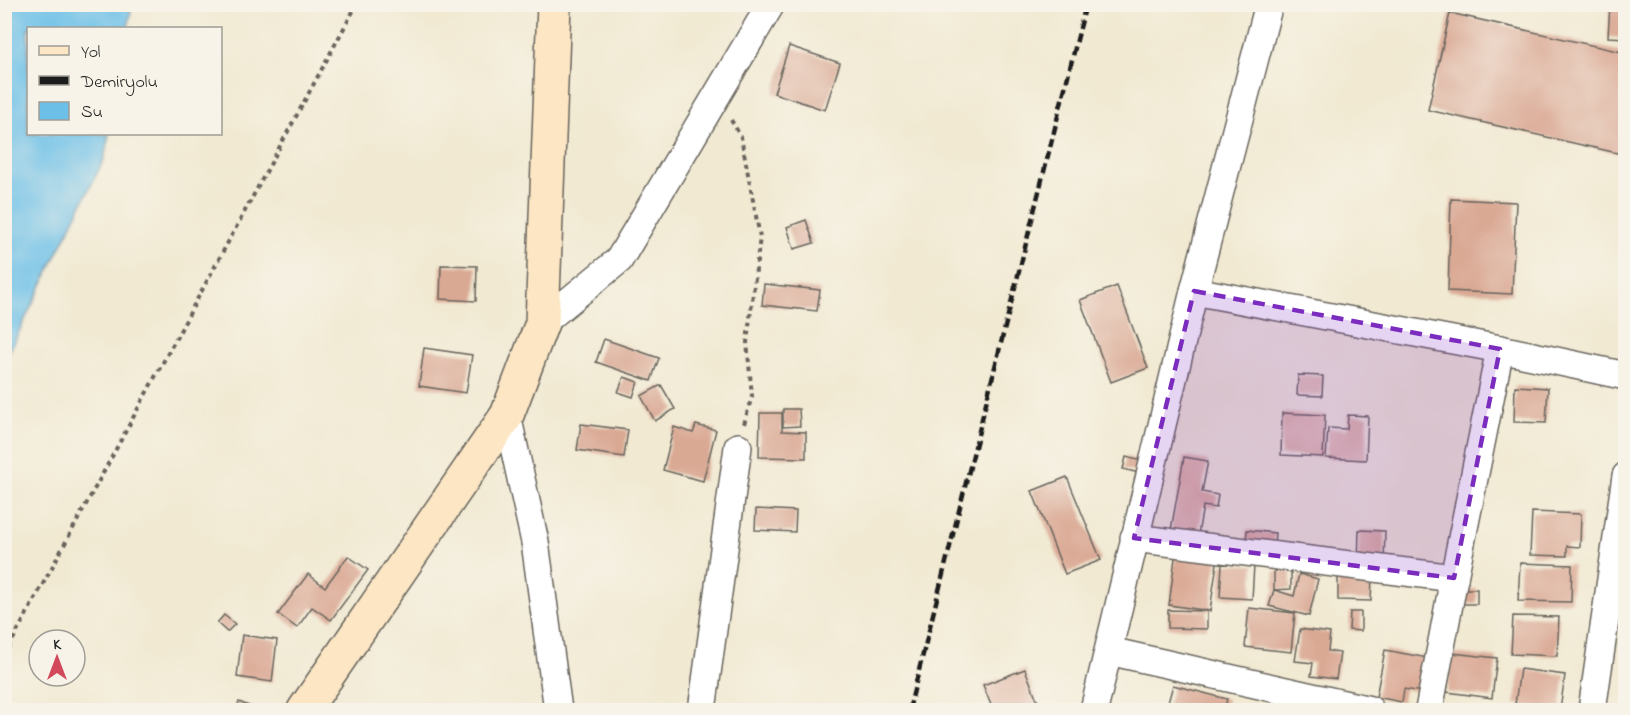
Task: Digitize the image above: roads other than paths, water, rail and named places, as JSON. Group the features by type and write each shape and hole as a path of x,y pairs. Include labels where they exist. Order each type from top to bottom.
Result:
{"street":[{"path":"304,711 507,415 542,323 554,4"},
{"path":"542,323 619,260 771,4"},
{"path":"1094,711 1194,291 1269,4"},
{"path":"1194,291 1500,349 1626,376"},
{"path":"1429,711 1500,349"},
{"path":"507,415 535,542 558,711"},
{"path":"702,711 738,447"},
{"path":"1592,711 1626,476"},
{"path":"1134,538 1454,578"},
{"path":"1109,651 1370,711"}],"water":[{"path":"5,4 132,5 128,27 27,27 27,135 109,135 104,159 5,360"}],"railway":[{"path":"909,710 1086,4"}]}
